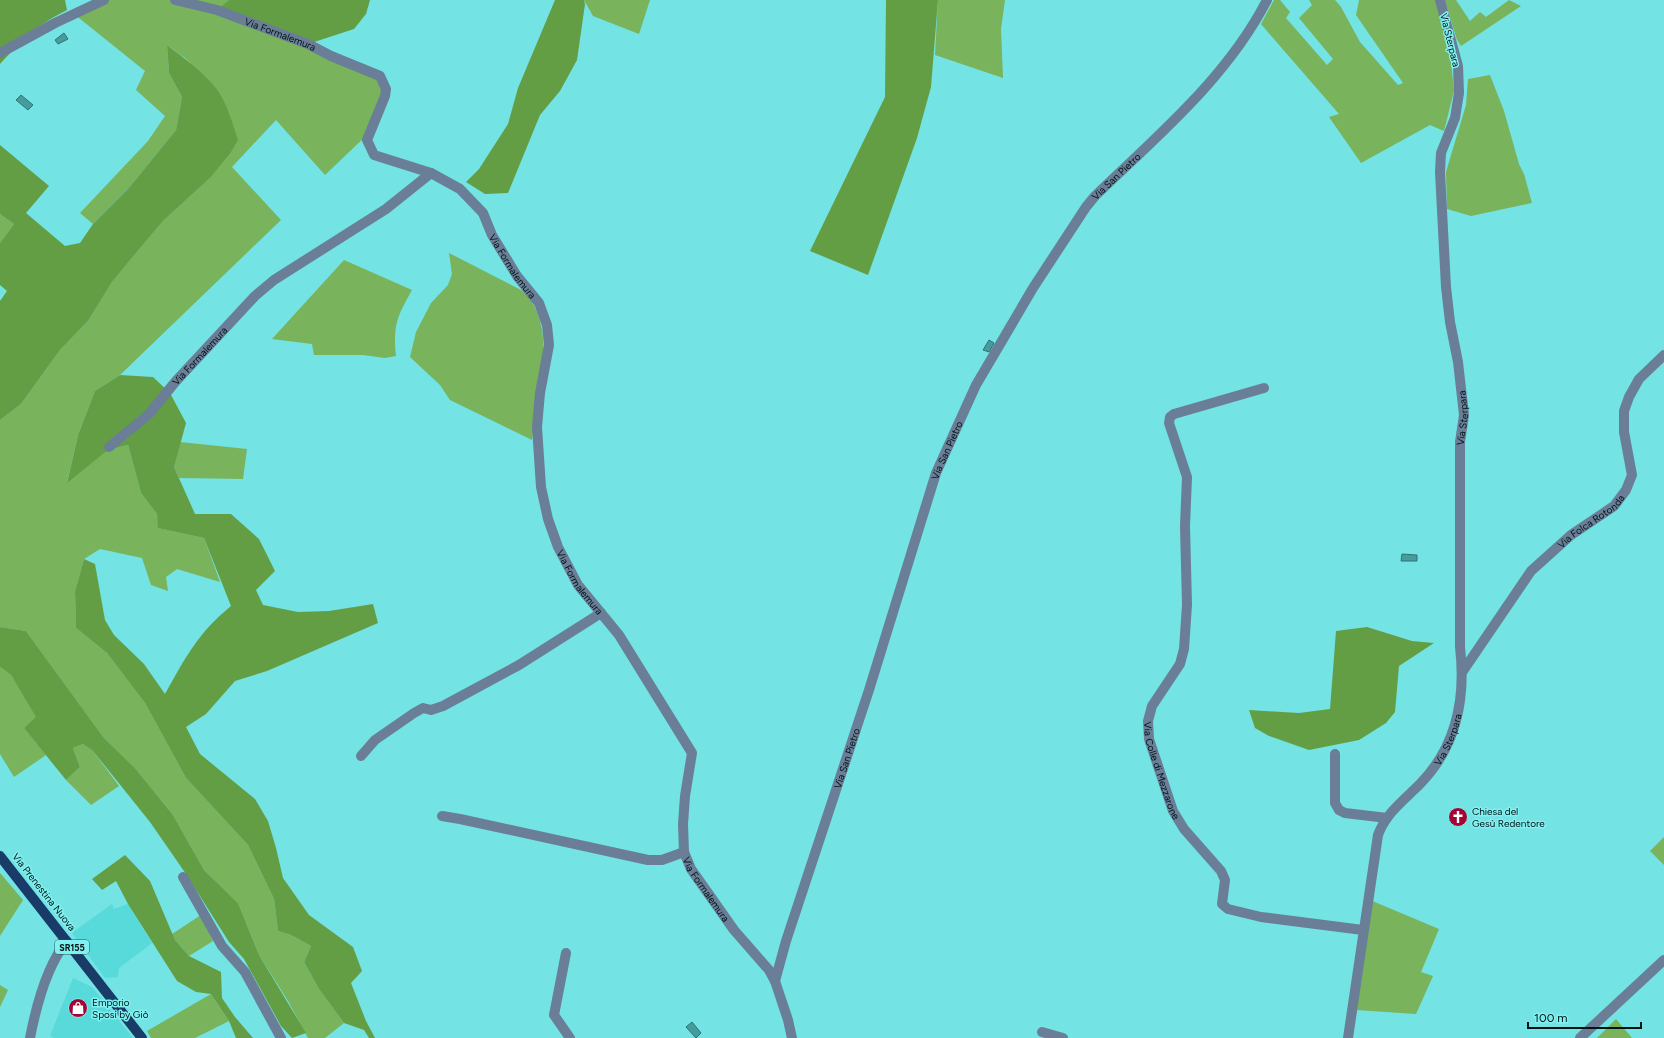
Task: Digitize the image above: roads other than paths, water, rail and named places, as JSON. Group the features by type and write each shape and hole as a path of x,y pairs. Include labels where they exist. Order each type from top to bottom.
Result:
{"main road":[{"name":"Via Prenestina Nuova","path":"0,856 68,941 142,1038"}],"street":[{"path":"0,53 104,0"},
{"name":"Via Formalemura","path":"175,0 217,10 308,44 338,59 377,74 383,81 385,96 367,140 368,145 374,155 431,173 460,189 484,213 492,235 517,276 539,303 544,312 548,345 536,426 541,487 548,518 558,547 578,585 619,635 692,753 682,824 684,852 692,869 734,930 769,970 775,981 788,1020 792,1038"},
{"name":"Via San Pietro","path":"775,981 786,941 869,690 936,473 976,385 1033,288 1086,207 1095,196 1206,86 1227,62 1256,22 1267,0"},
{"name":"Via Sterpara","path":"1348,1038 1376,845 1381,829 1386,818 1428,776 1446,750 1459,712 1463,671 1460,647 1460,442 1464,415 1458,362 1450,322 1446,287 1440,172 1442,153 1455,118 1459,93 1458,66 1440,0"},
{"name":"Via Formalemura","path":"109,447 149,414 176,381 255,296 274,280 386,209 431,173"},
{"name":"Via Folca Rotonda","path":"1463,671 1531,571 1571,535 1614,506 1626,490 1632,475 1624,432 1624,411 1629,397 1639,380 1664,355"},
{"name":"Via Colle di Mezzarone","path":"1264,388 1174,414 1170,417 1169,423 1187,477 1187,605 1184,649 1180,664 1152,706 1148,721 1149,739 1173,811 1184,829 1225,880 1222,904 1228,910 1261,917 1363,930"},
{"path":"361,756 375,740 414,713 423,708 431,710 443,706 519,665 601,613"},
{"path":"1335,754 1335,801 1339,810 1345,813 1386,818"},
{"path":"442,816 460,818 648,860 662,860 684,852"},
{"path":"183,877 222,946 245,972 281,1038"},
{"path":"30,1038 53,962 68,941"},
{"path":"566,953 554,1015 570,1038"},
{"path":"1580,1038 1664,960"},
{"path":"1042,1032 1063,1038"}],"place":[{"name":"Chiesa del Gesù Redentore","path":"1458,817"},
{"name":"Emporio Sposi by Giò","path":"78,1008"}]}
